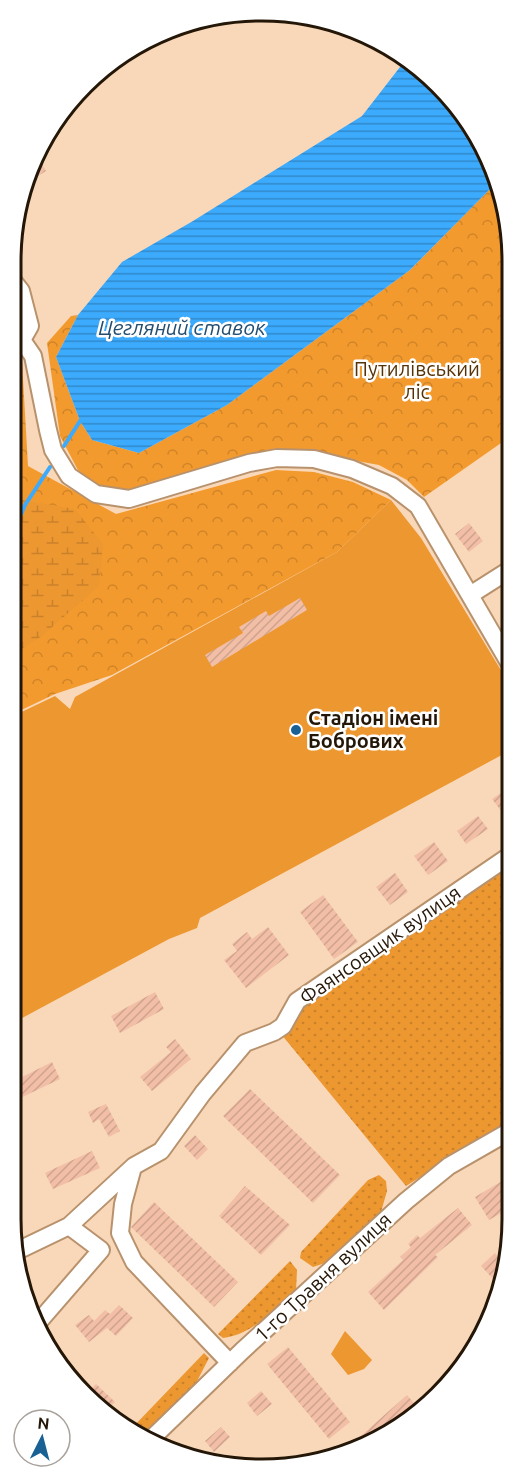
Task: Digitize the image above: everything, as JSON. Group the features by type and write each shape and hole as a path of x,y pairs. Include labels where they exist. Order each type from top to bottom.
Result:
{"street":[{"path":"21,291 30,326 21,332"},
{"path":"21,341 33,356 54,450 69,476 96,494 129,500 249,463 277,458 315,459 352,469 392,486 418,506 502,651"},
{"path":"470,596 502,575"},
{"name":"Фаянсовщик вулиця","path":"23,1248 69,1226 134,1166 161,1150 203,1093 245,1043 274,1032 283,1026 297,1001 502,861"},
{"name":"1-го Травня вулиця","path":"156,1434 406,1201 449,1166 502,1136"},
{"path":"134,1166 123,1204 120,1233 134,1262 230,1363"},
{"path":"69,1226 101,1250 134,1262"},
{"path":"42,1318 101,1250"}],"green space":[{"name":"Путилівський ліс","path":"491,189 500,230 502,262 502,442 424,497 407,480 379,465 302,451 132,497 102,493 79,472 60,436 47,343 71,316 78,315 56,357 80,421 92,440 139,453 227,405 410,270"},
{"path":"21,360 28,466 116,514 276,470 314,472 353,482 391,500 337,552 112,675 55,694 21,710"},
{"path":"21,500 75,509 103,544 99,586 42,636 21,650"},
{"name":"Стадіон імені Бобрових","path":"391,500 421,538 502,672 502,755 200,918 197,928 169,939 21,1019 21,712 55,696 70,709 75,697 337,552"},
{"path":"502,863 502,1125 406,1186 281,1034 298,1000"},
{"path":"379,1175 386,1181 387,1191 381,1212 325,1263 313,1267 300,1258 301,1252 368,1180"},
{"path":"290,1261 297,1270 296,1291 263,1320 244,1332 223,1338 218,1334"},
{"path":"345,1331 372,1360 364,1369 348,1375 331,1354"},
{"path":"204,1353 209,1358 195,1385 148,1430 136,1424"}],"water":[{"name":"Цегляний ставок","path":"400,67 432,91 452,115 470,141 491,189 410,270 227,405 139,453 92,440 80,421 56,357 78,315 122,262 193,221 362,116"}],"building":[{"path":"42,164 46,171 36,177"},
{"path":"469,523 483,541 469,552 455,534"},
{"path":"300,598 307,610 212,667 205,655 243,633 239,627 266,611 269,616"},
{"path":"502,792 502,812 492,799"},
{"path":"478,816 488,829 466,844 457,831"},
{"path":"434,842 448,861 428,875 414,856"},
{"path":"395,873 408,892 390,905 376,887"},
{"path":"323,895 358,942 334,959 300,912"},
{"path":"268,927 289,955 246,988 224,960 237,951 232,944 247,932 252,939"},
{"path":"155,992 164,1009 120,1033 111,1016"},
{"path":"175,1039 191,1059 152,1091 140,1077 171,1052 166,1047"},
{"path":"52,1062 60,1079 21,1098 21,1078"},
{"path":"250,1089 340,1175 313,1203 223,1116"},
{"path":"106,1104 120,1131 109,1137 99,1119 93,1123 88,1112"},
{"path":"195,1135 208,1149 197,1160 184,1146"},
{"path":"92,1151 100,1168 53,1189 45,1173"},
{"path":"502,1181 502,1213 489,1220 475,1197"},
{"path":"245,1186 290,1225 261,1255 219,1216"},
{"path":"154,1202 238,1282 214,1307 131,1227"},
{"path":"458,1208 472,1225 435,1255 438,1257 384,1310 368,1292 403,1260 400,1257 411,1247 408,1244 417,1235 420,1238"},
{"path":"495,1253 499,1257 494,1280 481,1266"},
{"path":"119,1305 133,1318 116,1336 107,1328 89,1342 75,1325 89,1315 94,1321 105,1310 110,1314"},
{"path":"288,1347 350,1422 329,1439 267,1364"},
{"path":"96,1384 115,1402 111,1406 91,1389"},
{"path":"261,1391 272,1404 257,1416 247,1403"},
{"path":"407,1395 414,1404 382,1427 357,1440"},
{"path":"221,1427 230,1437 214,1452 205,1441"}],"waterway":[{"path":"64,446 80,421"},
{"path":"21,514 50,467"}],"place":[{"name":"Стадіон імені Бобрових","path":"296,730"}]}
